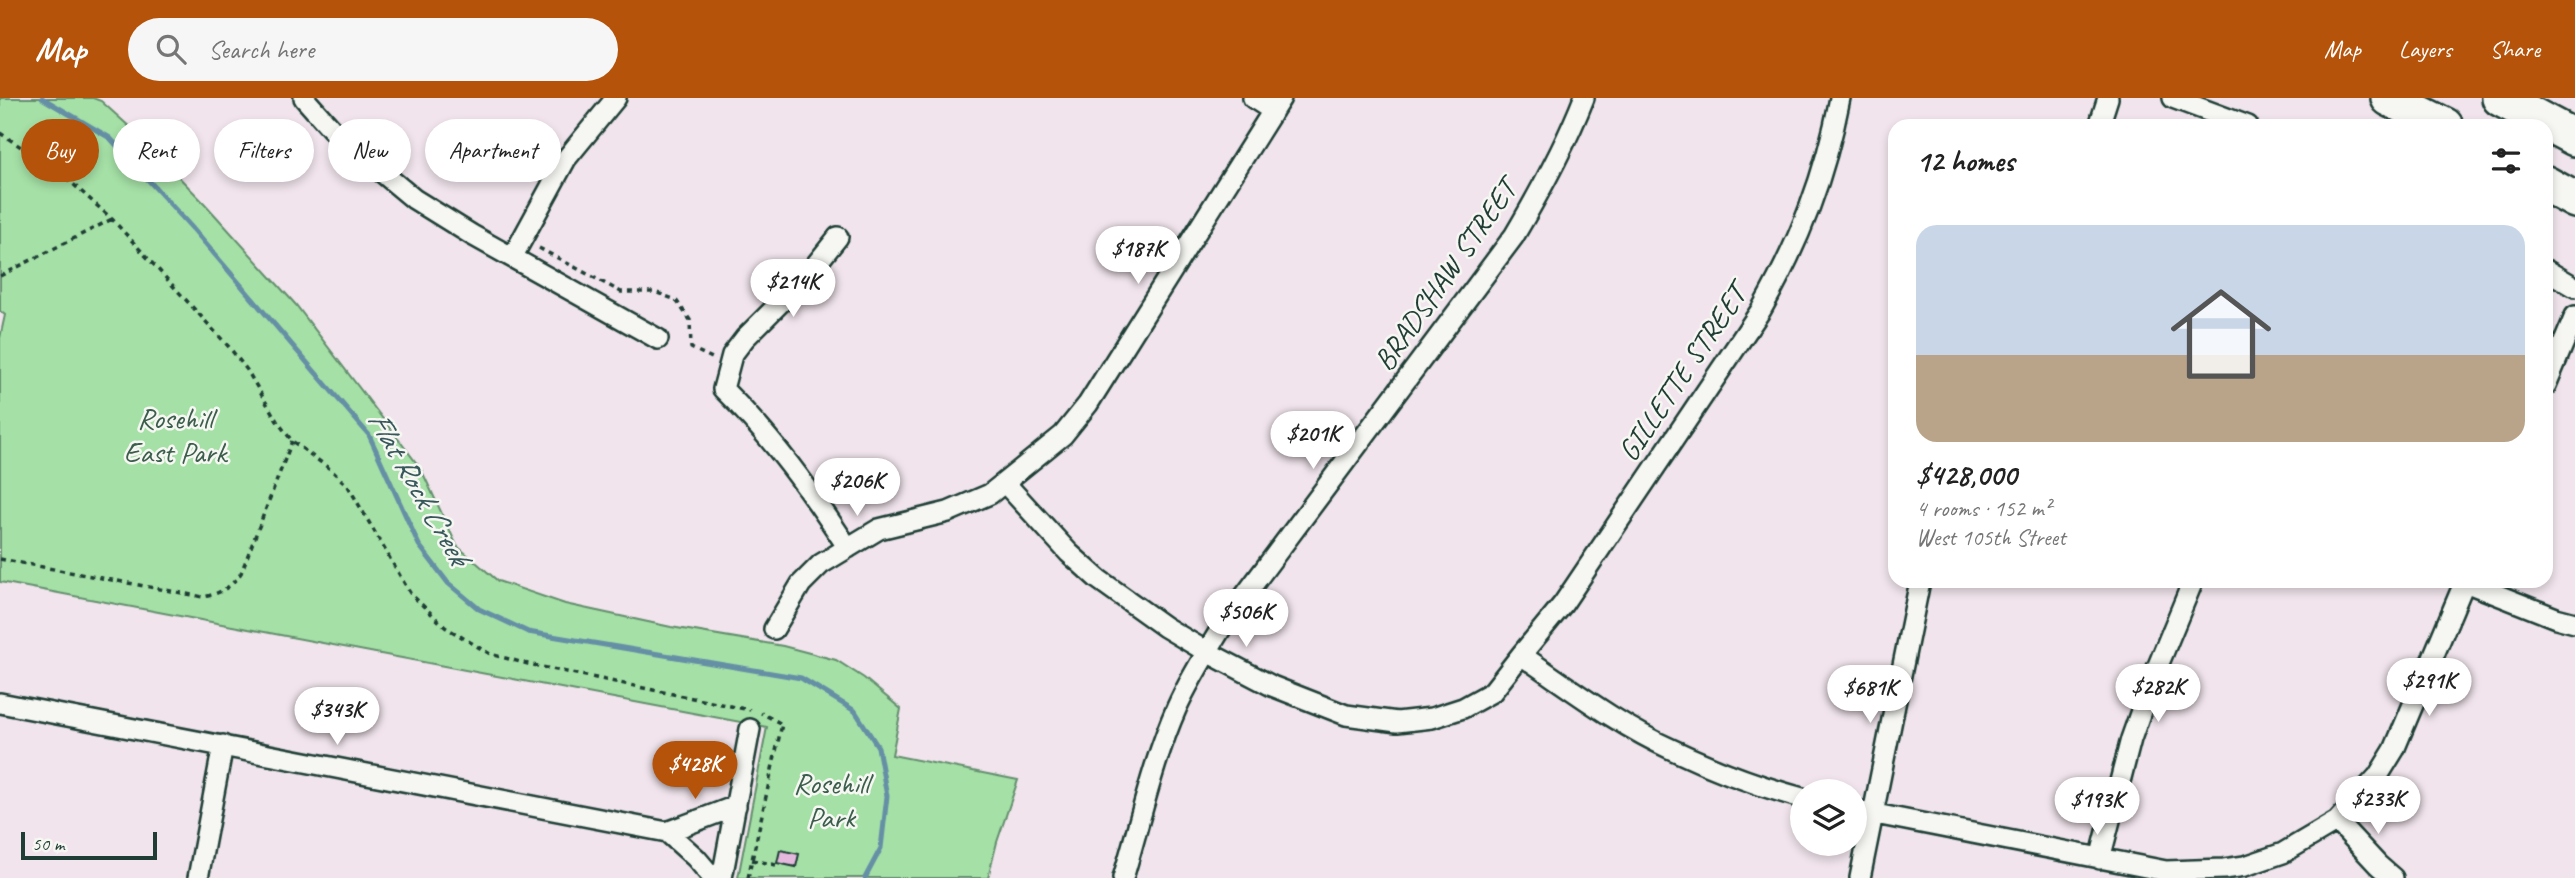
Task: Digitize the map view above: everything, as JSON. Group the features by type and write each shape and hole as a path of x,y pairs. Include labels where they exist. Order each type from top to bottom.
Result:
{"highway":[{"path":"2389,98 2431,119"},
{"path":"2500,98 2539,119"},
{"path":"2553,126 2575,138"},
{"path":"2553,188 2575,200"}],"street":[{"path":"304,98 335,134 414,199 658,339"},
{"path":"513,256 566,159 616,98"},
{"path":"774,629 801,584 821,564 879,529 970,505 1005,483 1063,435 1088,404 1277,105 1252,98"},
{"name":"BRADSHAW STREET","path":"1123,878 1176,709 1207,652 1225,622 1514,236 1544,185 1584,98"},
{"name":"GILLETTE STREET","path":"1005,483 1069,553 1098,579 1166,627 1272,686 1346,715 1397,722 1432,718 1463,708 1492,692 1563,604 1761,310 1787,264 1809,213 1831,144 1840,98"},
{"path":"2101,119 2108,98"},
{"path":"2173,98 2229,119"},
{"path":"838,237 806,278 745,338 732,355 723,389 769,436 804,481 848,548"},
{"path":"2553,274 2575,287"},
{"path":"2553,368 2575,316"},
{"path":"1867,800 1918,588"},
{"path":"2100,859 2132,739 2152,680 2190,588"},
{"path":"1867,813 2166,871 2224,870 2283,853 2337,821 2378,775 2394,750 2462,588"},
{"path":"2482,588 2575,623"},
{"path":"1521,656 1609,714 1670,749 1731,775 1790,794"},
{"path":"0,702 667,832 696,858 713,878"},
{"path":"722,878 750,729"},
{"path":"198,878 223,745"},
{"path":"667,832 736,806"},
{"path":"2337,821 2378,866 2393,878"},
{"path":"1860,878 1861,856"}],"path":[{"path":"0,133 63,175 112,219 229,347 292,440 348,486 410,593 426,611 468,642 490,654 733,705 765,714 782,724 748,878"},
{"path":"0,276 112,219"},
{"path":"539,248 621,292 654,292 676,300 690,320 691,348 715,359"},
{"path":"0,559 203,597 215,595 234,582 241,573 292,440"},
{"path":"752,860 776,865"}],"green space":[{"name":"Rosehill East Park","path":"0,98 93,98 101,101 121,119 113,119 113,182 184,182 205,204 296,305 421,469 457,546 498,581 565,604 671,627 783,646 836,660 864,678 901,709 892,755 1018,780 988,878 738,878 767,727 0,582 0,338 5,315 0,311"}],"building":[{"path":"780,850 799,854 796,867 777,863"}],"waterway":[{"name":"Flat Rock Creek","path":"42,98 110,138 193,229 369,435 419,545 448,583 479,609 528,632 801,678 855,711 878,747 887,796 881,848 865,878"}],"park label":[{"name":"Rosehill Park","path":"831,800"}]}
